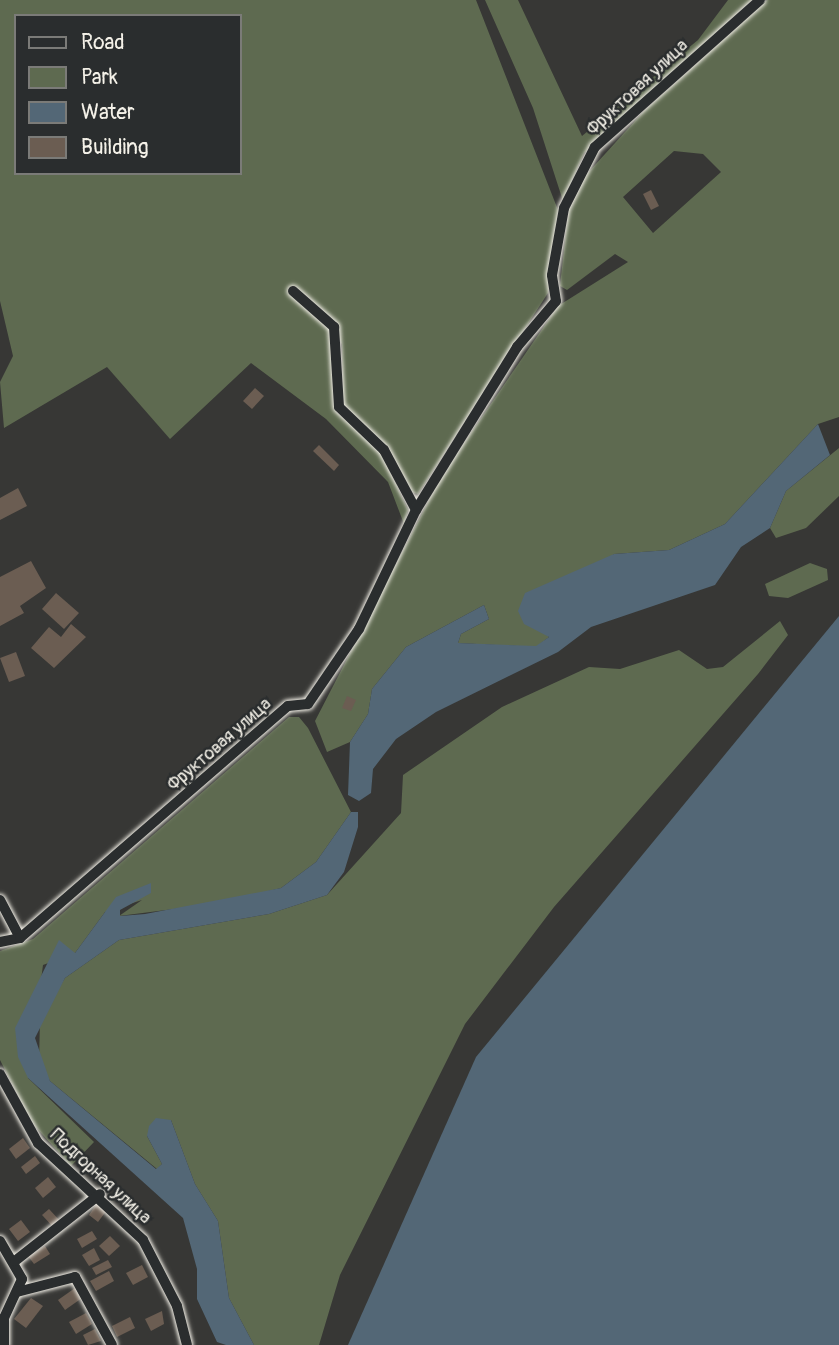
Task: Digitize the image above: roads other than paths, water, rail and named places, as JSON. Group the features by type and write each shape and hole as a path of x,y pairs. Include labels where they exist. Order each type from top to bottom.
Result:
{"street":[{"name":"Фруктовая улица","path":"0,942 20,937 288,706 308,704 359,629 416,510 517,347 556,301 552,275 564,208 596,147 760,0"},
{"path":"293,291 334,327 339,407 384,450 416,510"},
{"path":"0,900 20,937"},
{"name":"Подгорная улица","path":"0,1074 38,1143 100,1194 158,1265 187,1345"},
{"path":"15,1262 100,1194"},
{"path":"0,1241 15,1262 22,1279 4,1318 4,1345"},
{"path":"17,1292 75,1277 112,1345"}],"water":[{"path":"818,424 830,455 786,491 770,528 741,547 715,585 591,627 558,652 436,712 396,739 373,769 371,793 359,801 348,795 350,742 368,714 372,689 406,647 484,605 489,619 461,634 458,643 536,646 549,637 524,624 518,611 525,593 614,554 669,550 725,524"},
{"path":"839,616 839,1345 348,1345 476,1057"},
{"path":"351,812 358,812 358,827 344,872 327,895 269,914 119,940 65,978 35,1038 50,1081 156,1169 162,1164 147,1136 149,1126 156,1118 171,1120 195,1184 218,1221 229,1298 254,1345 226,1345 217,1342 197,1299 197,1269 183,1218 28,1078 18,1057 15,1028 59,940 75,953 116,897 151,883 151,893 120,910 120,916 145,914 281,888 316,862"}]}
